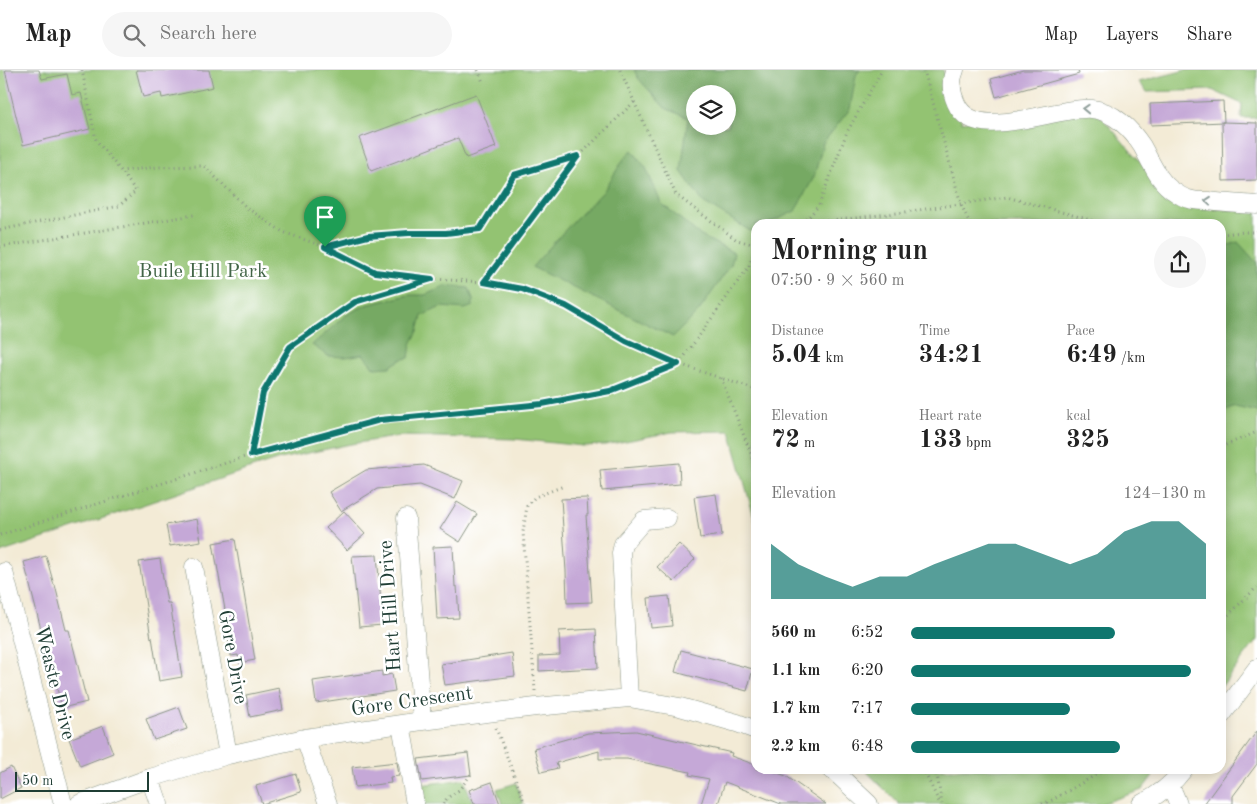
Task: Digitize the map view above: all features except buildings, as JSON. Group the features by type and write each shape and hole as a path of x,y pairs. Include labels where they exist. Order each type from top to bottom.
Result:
{"street":[{"path":"955,70 952,76 951,87 960,111 967,116 985,123 1013,121 1079,109 1104,111 1130,130 1155,170 1174,192 1190,200 1257,205"},
{"name":"Hart Hill Drive","path":"406,518 422,721"},
{"path":"629,698 621,553 623,544 644,520 667,518"},
{"name":"Gore Drive","path":"194,567 228,755"},
{"name":"Weaste Drive","path":"4,572 63,804"},
{"path":"1226,709 1257,668"},
{"name":"Gore Crescent","path":"79,804 150,778 228,755 305,738 536,707 629,698 688,709 751,728"},
{"path":"401,724 415,804"},
{"path":"305,738 328,804"},
{"path":"836,774 870,804"},
{"path":"1141,804 1155,797 1168,787 1180,774"},
{"path":"150,778 159,804"},
{"path":"1168,787 1174,794 1178,804"}],"path":[{"path":"0,230 119,206 136,191 96,140 82,70"},
{"path":"478,70 483,82"},
{"path":"620,70 676,195 737,240 751,244"},
{"path":"806,219 819,205 847,132 882,70"},
{"path":"924,70 961,204 968,219"},
{"path":"484,282 578,156 634,102"},
{"path":"325,247 368,236 446,233 480,229 514,175 578,156"},
{"path":"121,171 157,167 204,166 246,208 283,232 325,247 375,272 432,279 484,282 522,289 566,306 626,341 678,364 751,388"},
{"path":"847,219 1007,198 1086,219"},
{"path":"0,247 194,215"},
{"path":"1226,234 1257,232"},
{"path":"0,535 251,455 380,420 542,404 610,391 678,364 749,266 751,260"},
{"path":"251,455 263,393 290,347 355,302 432,279"},
{"path":"720,377 751,454"},
{"path":"1226,445 1257,432"},
{"path":"536,707 522,532 527,506 535,497 564,486"},
{"path":"1226,617 1257,587"},
{"path":"492,713 525,804"},
{"path":"443,804 447,798 460,790 472,773"},
{"path":"926,774 941,804"},
{"path":"937,774 941,804"},
{"path":"1042,804 1097,774"}],"green space":[{"name":"Buile Hill Park","path":"0,70 943,70 962,122 1087,100 1178,206 1257,212 1257,640 1226,680 1226,219 751,219 751,506 730,431 672,432 605,445 583,446 515,439 401,436 280,459 0,553"},
{"path":"634,70 860,70 856,75 850,109 823,143 814,177 795,211 778,219 751,219 751,231 703,202 681,171 686,133 686,135 736,135 736,85 686,85 686,117 665,108 638,78"},
{"path":"1186,70 1257,70 1257,118 1241,118 1242,104 1212,90 1147,92 1139,82"},
{"path":"632,150 646,168 661,203 701,236 734,253 731,265 699,311 673,337 532,267 576,218 603,192 625,157"},
{"path":"1238,242 1257,263 1257,411 1235,406 1226,410 1226,246"},
{"path":"446,286 469,288 473,306 465,309 441,307 422,316 418,331 411,344 409,358 402,359 389,367 374,368 363,354 346,357 328,356 312,345 346,315 366,305 409,295 425,295"},
{"path":"869,774 1154,774 1142,790 1101,804 899,804"},
{"path":"464,779 473,804 416,804 412,786"},
{"path":"516,783 523,804 502,804 497,789"}],"route":[{"path":"578,156 484,282 522,289 566,306 626,341 678,364 610,391 542,404 380,420 251,455 263,393 290,347 355,302 432,279 375,272 325,247 368,236 446,233 480,229 514,175 578,156"}]}
